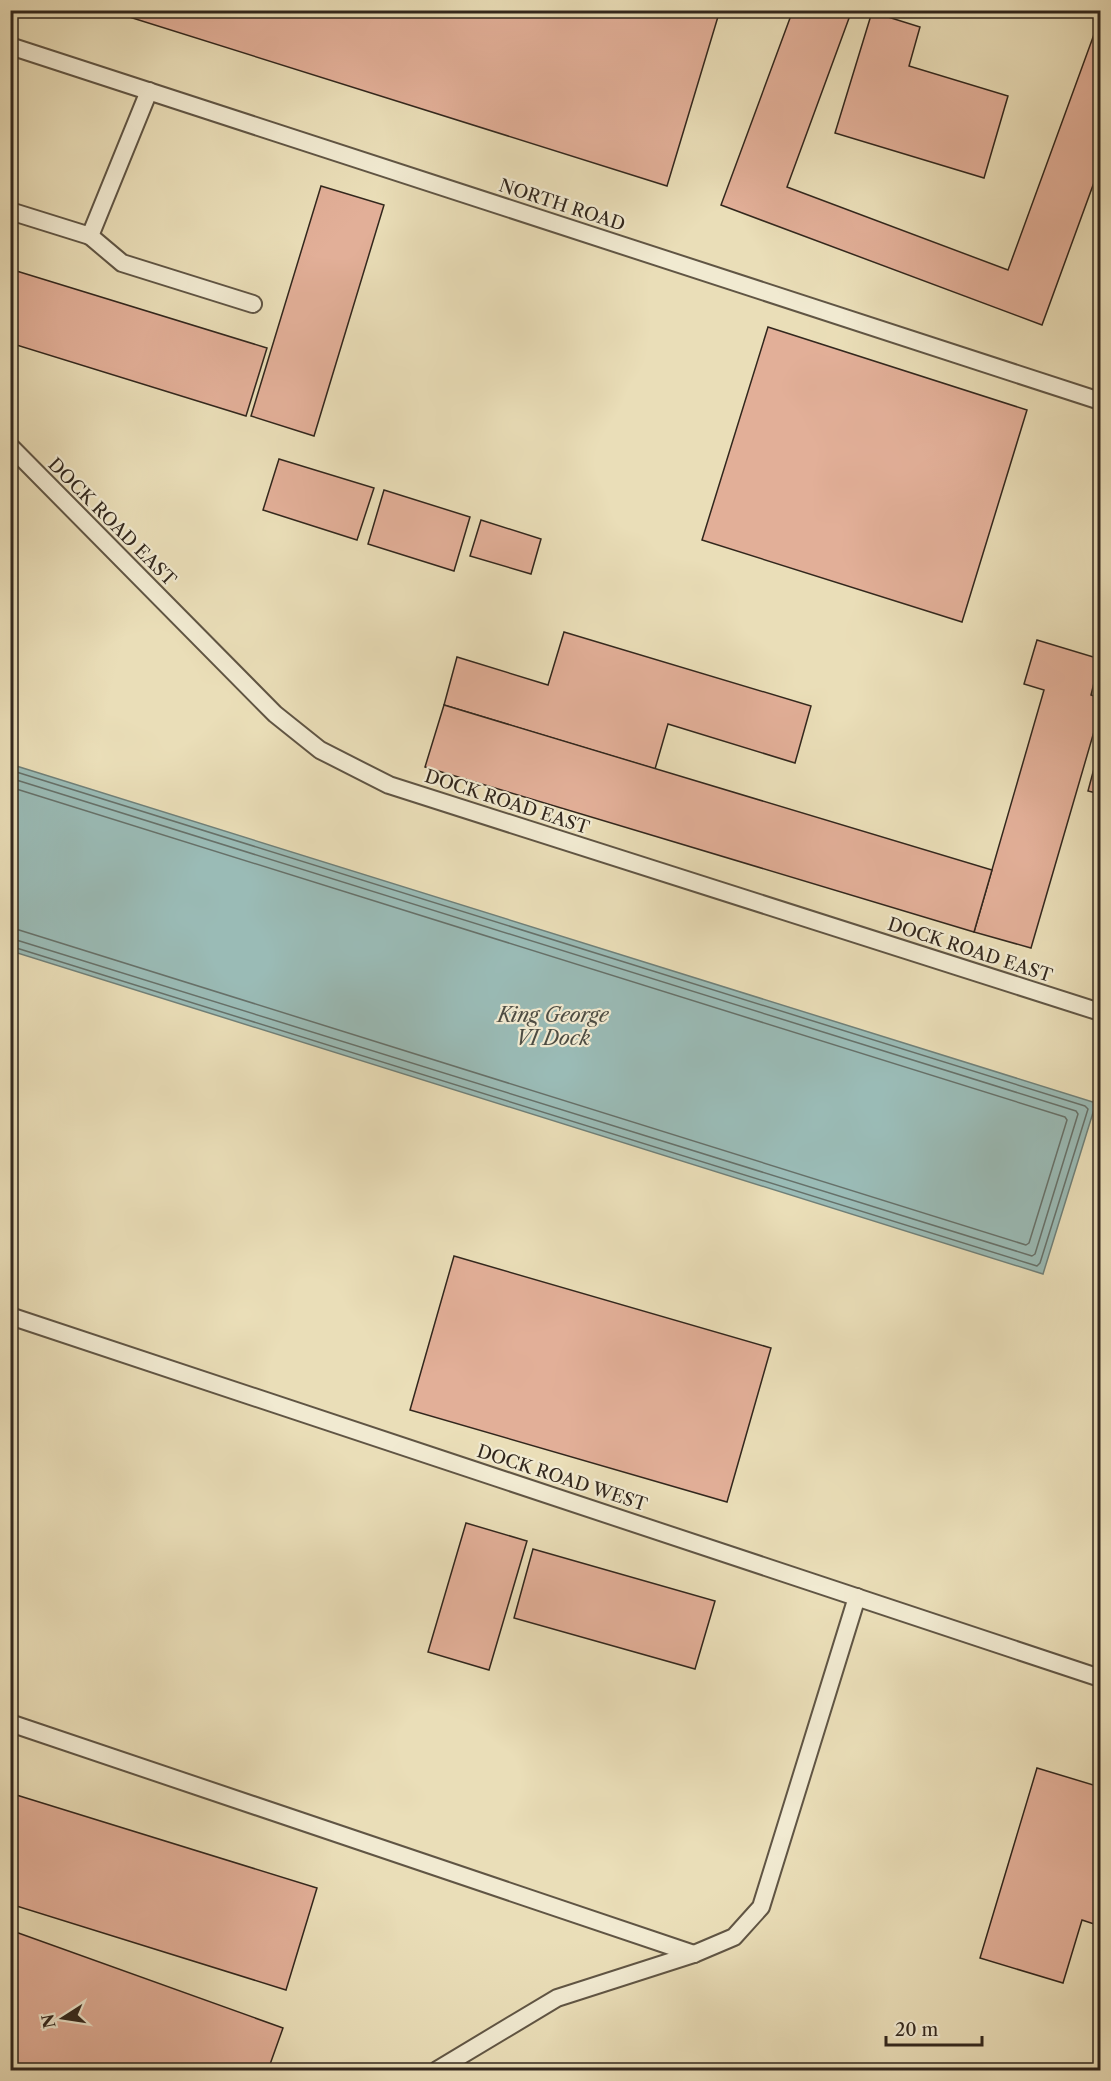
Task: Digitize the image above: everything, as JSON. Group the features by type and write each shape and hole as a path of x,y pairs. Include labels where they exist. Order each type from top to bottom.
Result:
{"lane":[{"name":"NORTH ROAD","path":"10,46 1101,402"},
{"path":"90,236 149,91"},
{"path":"10,211 90,236 122,263 253,304"},
{"name":"DOCK ROAD EAST","path":"10,446 275,714 320,750 389,785 1101,1012"},
{"name":"DOCK ROAD WEST","path":"10,1316 1101,1678"},
{"path":"437,2070 557,1998 694,1954 734,1937 761,1907 857,1597"},
{"path":"10,1723 694,1954"}],"water":[{"name":"King George VI Dock","path":"10,764 1096,1103 1043,1274 11,951"}],"building":[{"path":"107,10 720,10 667,186"},
{"path":"793,10 852,10 787,187 1008,270 1100,18 1100,166 1042,325 721,205"},
{"path":"872,12 920,27 909,66 1008,96 984,178 835,133"},
{"path":"321,186 384,205 314,436 251,416"},
{"path":"10,269 267,348 246,416 10,343"},
{"path":"768,327 1027,410 962,622 702,540"},
{"path":"279,459 374,488 357,540 263,510"},
{"path":"384,490 470,517 454,571 368,544"},
{"path":"481,520 541,539 531,574 470,556"},
{"path":"564,632 811,706 795,763 668,724 655,769 444,705 457,657 548,685"},
{"path":"1037,640 1100,659 1091,695 1100,698 1100,711 1031,948 974,932 1044,690 1024,684"},
{"path":"444,705 992,870 974,932 425,767"},
{"path":"1100,746 1100,794 1088,791"},
{"path":"454,1256 771,1348 727,1502 410,1410"},
{"path":"466,1523 527,1541 489,1670 428,1652"},
{"path":"533,1549 715,1601 695,1669 514,1618"},
{"path":"1037,1768 1100,1787 1100,1926 1082,1920 1063,1983 980,1958"},
{"path":"10,1793 317,1888 286,1990 10,1904"},
{"path":"10,1930 283,2028 268,2070 10,2070"}]}
